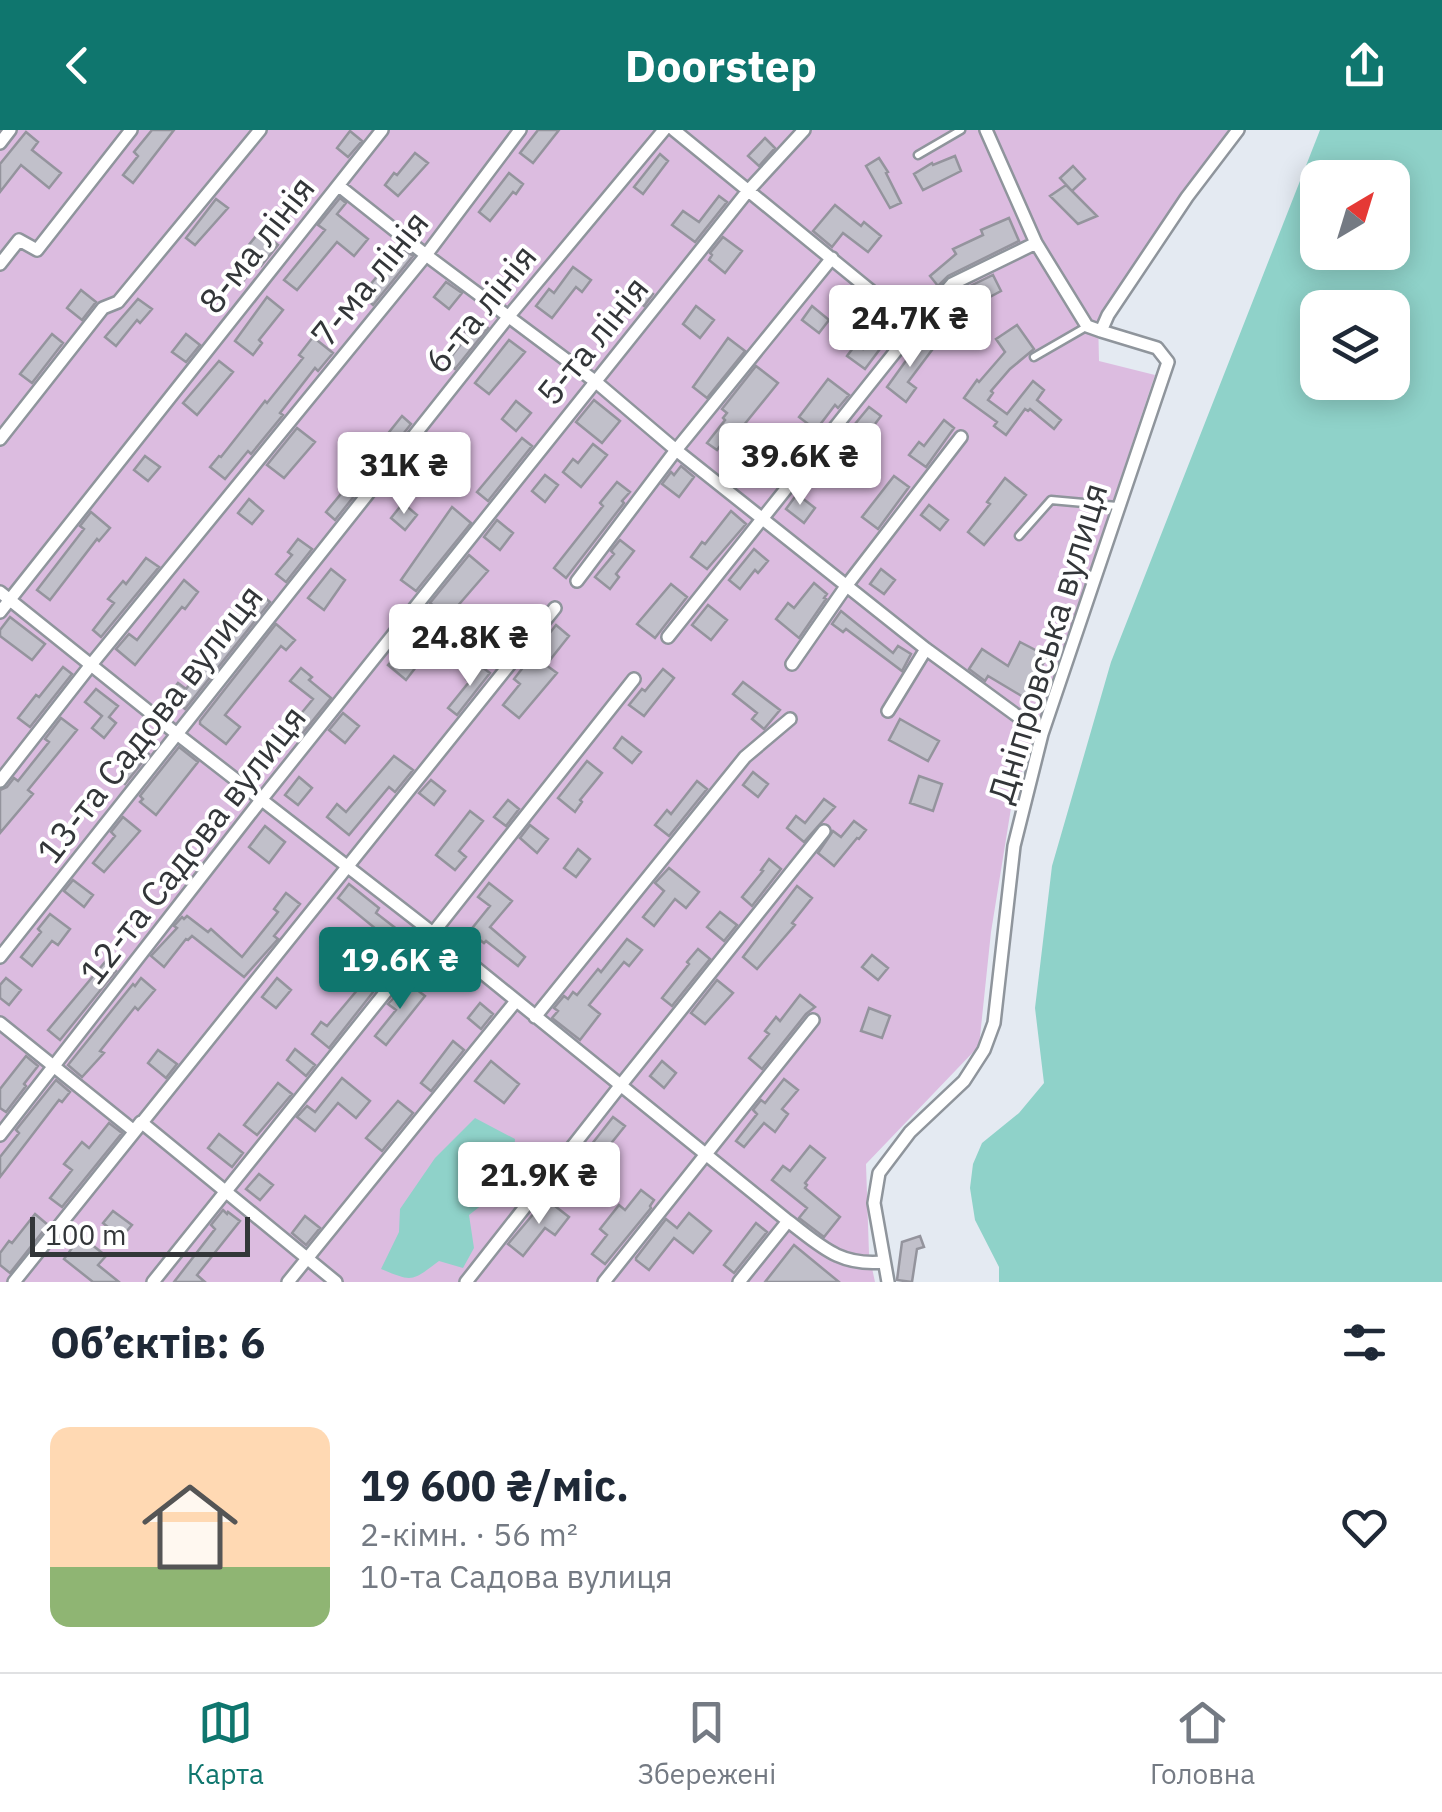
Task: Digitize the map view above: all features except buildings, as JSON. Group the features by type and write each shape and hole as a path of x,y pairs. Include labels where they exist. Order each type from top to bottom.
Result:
{"street":[{"path":"0,143 10,130"},
{"path":"0,264 18,240 37,250 131,130"},
{"path":"0,439 103,308 118,302 260,130"},
{"name":"8-ма лінія","path":"0,612 5,596 174,393 382,130"},
{"name":"7-ма лінія","path":"0,781 426,256 520,130"},
{"name":"6-та лінія","path":"344,525 664,130"},
{"path":"674,130 915,327"},
{"name":"5-та лінія","path":"430,590 747,192 804,130"},
{"path":"986,130 1036,242 1087,326 1101,331 1187,197 1238,130"},
{"path":"339,186 596,382 926,650 1042,734"},
{"path":"668,637 952,284 1036,242"},
{"path":"576,581 832,258"},
{"name":"Дніпровська вулиця","path":"888,1282 874,1203 878,1173 910,1132 964,1081 984,1050 994,1023 1014,846 1042,734 1168,362 1158,348 1101,331"},
{"path":"792,664 961,438"},
{"name":"13-та Садова вулиця","path":"0,957 344,525"},
{"name":"12-та Садова вулиця","path":"0,1135 430,590"},
{"path":"5,596 433,933 788,1221 837,1258 884,1262"},
{"path":"14,1282 555,608"},
{"path":"888,711 926,650"},
{"path":"153,1282 634,678"},
{"path":"535,1017 746,757 790,719"},
{"path":"466,1282 824,831"},
{"path":"288,1282 516,1001"},
{"path":"604,1282 813,1020"},
{"path":"0,1023 224,1190 336,1282"},
{"path":"739,1282 788,1221"}],"lane":[{"path":"918,154 961,130"},
{"path":"1034,357 1087,326"},
{"path":"1019,536 1051,500 1119,506"}],"shaded area":[{"path":"0,130 1232,130 1098,318 1099,361 1155,375 1012,802 991,932 979,1046 866,1164 869,1254 875,1282 0,1282"},
{"path":"1320,130 1442,130 1442,1282 999,1282 999,1267 975,1220 970,1188 973,1164 982,1143 1019,1113 1044,1083 1035,1008 1052,866 1111,662 1300,181 1300,270 1410,270 1410,160 1308,160"},
{"path":"475,1118 515,1139 511,1191 492,1197 469,1215 474,1248 463,1268 439,1261 412,1278 381,1269 399,1232 400,1209 435,1158"}]}
